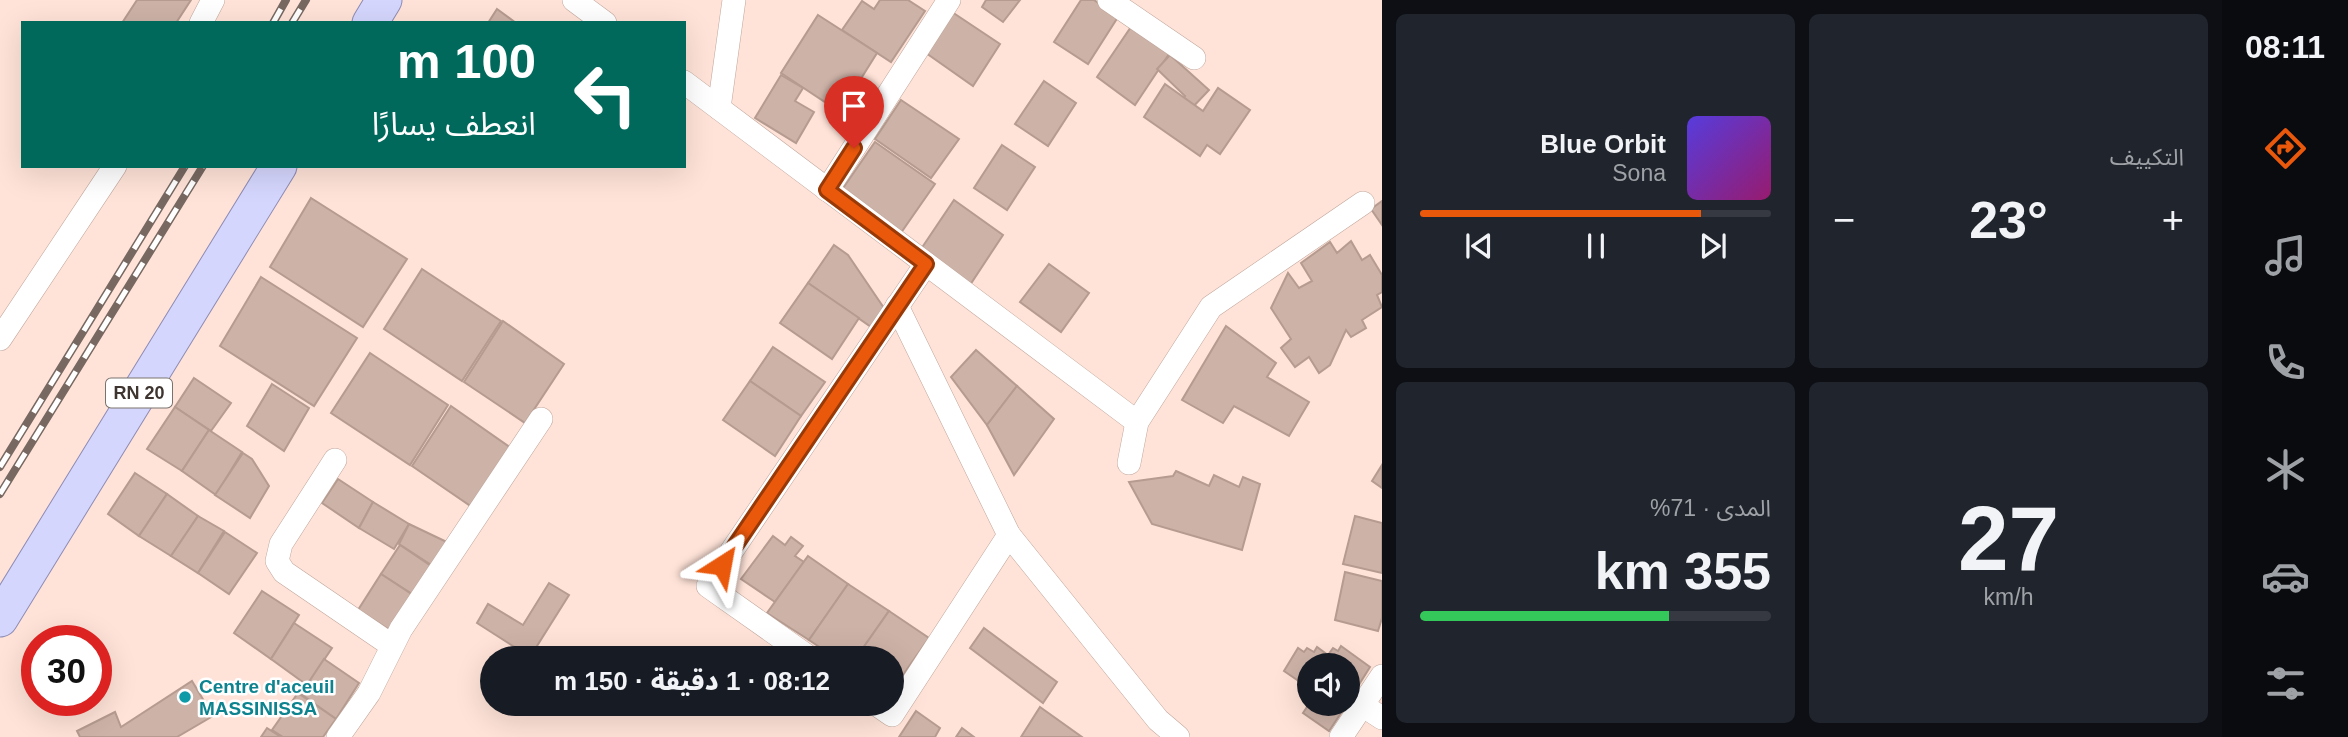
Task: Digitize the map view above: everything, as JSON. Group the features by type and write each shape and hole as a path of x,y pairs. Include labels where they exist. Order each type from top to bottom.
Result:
{"main road":[{"path":"371,21 384,0"},
{"name":"RN 20","path":"0,619 278,168"}],"street":[{"path":"202,21 214,0"},
{"path":"575,0 602,21"},
{"path":"719,108 734,0"},
{"path":"827,190 949,0"},
{"path":"1109,0 1194,58"},
{"path":"686,83 1137,422"},
{"path":"0,339 114,168"},
{"path":"1129,463 1137,422 1212,307 1363,203"},
{"path":"793,646 708,586 926,264"},
{"path":"897,306 1009,535 1158,720 1178,737"},
{"path":"338,737 369,693 391,645 541,419"},
{"path":"335,460 281,544 277,561 284,572 391,645"},
{"path":"904,697 1009,535"},
{"path":"1341,737 1382,676"},
{"path":"1362,705 1382,718"}],"building":[{"path":"137,0 191,0 177,21 123,21"},
{"path":"880,0 908,0 925,11 891,62 842,30 862,1 874,9"},
{"path":"986,0 1020,0 1003,22 982,7"},
{"path":"1081,0 1094,0 1118,17 1088,64 1054,42"},
{"path":"497,9 513,21 489,21"},
{"path":"952,12 1000,44 973,86 926,53"},
{"path":"818,15 877,53 840,112 781,73"},
{"path":"1133,24 1171,51 1135,105 1097,77"},
{"path":"1170,55 1209,90 1189,111 1180,102 1185,96 1157,69"},
{"path":"781,75 803,88 795,101 814,112 796,143 755,118"},
{"path":"1044,81 1076,103 1048,146 1015,124"},
{"path":"1165,84 1203,111 1218,88 1250,110 1220,154 1207,145 1200,156 1144,117"},
{"path":"901,100 959,139 931,178 875,139"},
{"path":"875,142 935,184 898,237 839,194"},
{"path":"1002,145 1035,167 1007,210 974,188"},
{"path":"311,198 407,259 363,327 270,267"},
{"path":"954,200 1003,235 968,288 919,252"},
{"path":"1382,201 1382,225 1371,209"},
{"path":"1351,241 1362,260 1370,255 1382,275 1382,292 1377,295 1382,307 1362,320 1366,328 1351,337 1346,330 1330,365 1319,373 1309,357 1295,367 1281,348 1291,339 1271,308 1288,273 1299,288 1312,281 1301,263 1330,242 1337,253"},
{"path":"834,245 848,255 886,311 874,329 808,283"},
{"path":"1049,264 1089,293 1061,332 1020,302"},
{"path":"422,269 501,321 462,381 384,329"},
{"path":"261,277 357,338 314,406 220,346"},
{"path":"808,283 859,318 832,359 780,323"},
{"path":"503,321 564,364 525,423 464,382"},
{"path":"1226,326 1276,363 1267,377 1309,402 1289,436 1234,406 1223,423 1182,400"},
{"path":"773,347 825,382 801,416 750,381"},
{"path":"976,350 1017,386 987,425 951,377"},
{"path":"370,353 448,405 410,465 331,413"},
{"path":"194,378 231,403 211,431 175,407"},
{"path":"750,381 801,416 775,456 723,420"},
{"path":"272,384 309,408 284,451 247,426"},
{"path":"1017,386 1054,419 1014,475 987,425"},
{"path":"451,406 511,448 472,507 412,466"},
{"path":"175,407 209,430 182,471 147,449"},
{"path":"209,430 242,452 216,495 182,471"},
{"path":"243,453 252,459 269,486 250,518 215,495"},
{"path":"1382,465 1382,488 1372,481"},
{"path":"1176,471 1209,486 1214,475 1239,487 1243,477 1260,484 1242,550 1152,524 1129,482 1173,476"},
{"path":"135,473 167,494 139,536 108,514"},
{"path":"338,479 373,502 359,528 322,503"},
{"path":"167,494 198,516 171,556 139,536"},
{"path":"373,502 409,524 394,549 359,528"},
{"path":"198,516 224,531 198,573 171,556"},
{"path":"1355,516 1382,523 1382,573 1343,564"},
{"path":"409,524 451,544 436,568 399,544"},
{"path":"225,532 257,553 229,594 198,573"},
{"path":"773,536 785,545 791,537 803,546 795,556 804,562 775,602 741,579"},
{"path":"400,545 437,570 420,599 381,574"},
{"path":"808,556 848,584 809,640 767,613"},
{"path":"1345,572 1382,581 1382,618 1378,631 1335,620"},
{"path":"381,574 419,599 396,634 358,610"},
{"path":"549,583 569,595 537,646 513,646 477,623 488,604 523,625"},
{"path":"848,584 889,611 864,646 818,646 809,640"},
{"path":"262,591 299,615 271,659 234,633"},
{"path":"889,611 929,638 904,674 904,646 864,646"},
{"path":"294,623 332,648 307,685 271,659"},
{"path":"984,628 1057,682 1043,703 970,648"},
{"path":"1341,646 1351,653 1329,653 1333,648 1338,651"},
{"path":"1317,647 1325,653 1297,653 1297,680 1284,671 1298,648 1304,652 1307,648 1314,652"},
{"path":"324,659 359,683 336,719 301,694"},
{"path":"1360,660 1370,667 1360,683"},
{"name":"Centre d'aceuil MASSINISSA","path":"192,681 213,716 177,737 80,737 77,731 112,716 115,712 121,727"},
{"path":"298,693 336,719 323,737 283,737 272,730"},
{"path":"1040,707 1082,737 1021,737"},
{"path":"916,711 940,728 935,737 899,737"},
{"path":"1307,716 1339,716 1329,731"},
{"path":"267,728 281,737 261,737"},
{"path":"962,728 974,737 956,737"}],"railway":[{"path":"274,21 286,0"},
{"path":"293,21 306,0"},
{"path":"0,467 184,168"},
{"path":"0,494 202,168"}],"place":[{"name":"Centre d'aceuil MASSINISSA","path":"185,697"}],"route":[{"path":"722,565 926,264 827,190 854,148"}]}
